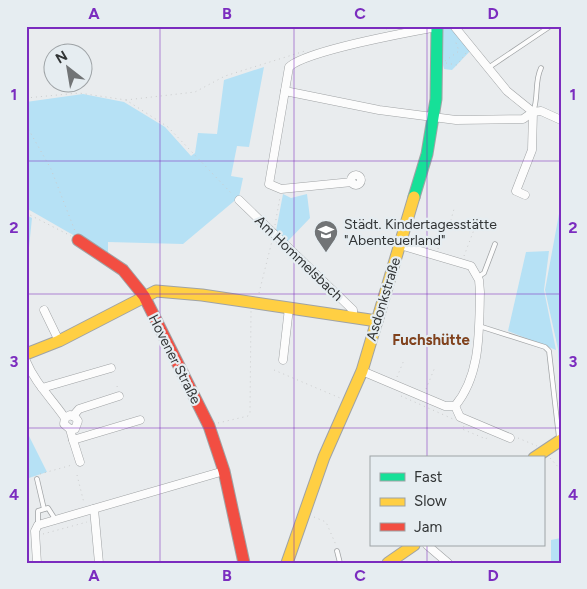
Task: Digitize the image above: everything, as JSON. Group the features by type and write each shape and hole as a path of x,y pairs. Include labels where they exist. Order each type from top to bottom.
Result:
{"street":[{"path":"454,26 506,91 533,112"},
{"path":"352,182 281,189 269,184 287,70 292,64 386,37 437,27"},
{"name":"Asdonkstraße","path":"287,563 324,457 362,371 427,154 434,117 437,27"},
{"path":"285,91 379,110 456,120 523,119 533,112 541,111 561,120"},
{"path":"525,195 516,191 532,150 533,112"},
{"name":"Am Hommelsbach","path":"239,200 353,310 353,318"},
{"name":"Hovener Straße","path":"78,240 110,257 135,281 144,296 209,426 224,471 244,563"},
{"path":"362,371 445,406 455,406 462,398 476,366 480,326 480,292 478,278 471,266 463,262 400,245"},
{"name":"Am Hommelsbach","path":"26,354 59,341 156,291 377,321"},
{"path":"283,360 289,308"},
{"path":"44,310 59,341"},
{"path":"26,361 33,378 69,417 77,419 78,424 70,430"},
{"path":"42,388 111,368"},
{"path":"80,462 70,430 65,426 69,417 79,409 119,396"},
{"path":"455,406 460,417 510,438"},
{"path":"74,440 140,420"},
{"path":"539,454 560,440"},
{"path":"37,563 34,531 38,525 224,471"},
{"path":"90,510 95,519 99,563"},
{"path":"388,563 413,546"},
{"path":"428,546 448,563"}],"lane":[{"path":"488,68 549,27"},
{"path":"533,112 536,106 537,76 541,68"},
{"path":"478,278 484,273 495,244"},
{"path":"480,326 545,347 549,351 557,431 560,440"},
{"path":"36,479 44,509"},
{"path":"38,525 38,511 44,509 48,508 55,520"},
{"path":"337,551 340,563"}],"path":[{"path":"455,40 458,51 442,63 457,64 470,47"},
{"path":"26,98 79,93 126,100 194,92"},
{"path":"126,100 168,127 213,177 239,200"},
{"path":"26,125 51,169 78,240"},
{"path":"209,426 248,416 250,412 254,303 274,233 281,189"},
{"path":"436,255 445,226 449,227 454,209"},
{"path":"26,213 78,240"},
{"path":"463,262 480,214"},
{"path":"404,360 395,385 402,398 455,420"},
{"path":"423,397 435,367"},
{"path":"274,370 348,402"},
{"path":"464,424 462,429 486,439 490,430"},
{"path":"510,438 516,437 541,448 539,454"},
{"path":"544,458 561,470"},
{"path":"26,478 80,462"},
{"path":"77,475 90,510"},
{"path":"304,514 326,522 337,551"},
{"path":"35,537 95,519"}],"shaded area":[{"path":"449,26 471,50 452,70 444,69 441,57 442,28"},
{"path":"264,67 249,147 237,146 231,176 243,178 239,197 183,244 108,242 108,255 26,208 26,102 83,94 124,102 165,127 191,156 195,153 198,133 217,134 224,80"},
{"path":"283,194 291,198 307,194 310,218 287,242 276,231"},
{"path":"561,203 561,407 558,349 545,290"},
{"path":"26,215 32,218 26,277"},
{"path":"549,251 544,290 556,350 508,331 526,252"},
{"path":"26,430 47,472 26,479"},
{"path":"561,538 561,563 551,563 551,540"}],"traffic: fast":[{"path":"414,197 427,154 436,99 437,26"}],"traffic: slow":[{"path":"287,563 324,457 362,371 414,197"},
{"path":"26,354 59,341 156,291 202,295 377,321"},
{"path":"537,456 561,440"},
{"path":"388,563 413,546"}],"traffic: jam":[{"path":"78,240 123,270 144,296 209,426 224,471 244,563"}],"place":[{"name":"Städt. Kindertagesstätte \"Abenteuerland\"","path":"326,253"}],"district":[{"name":"Fuchshütte","path":"431,340"}]}
